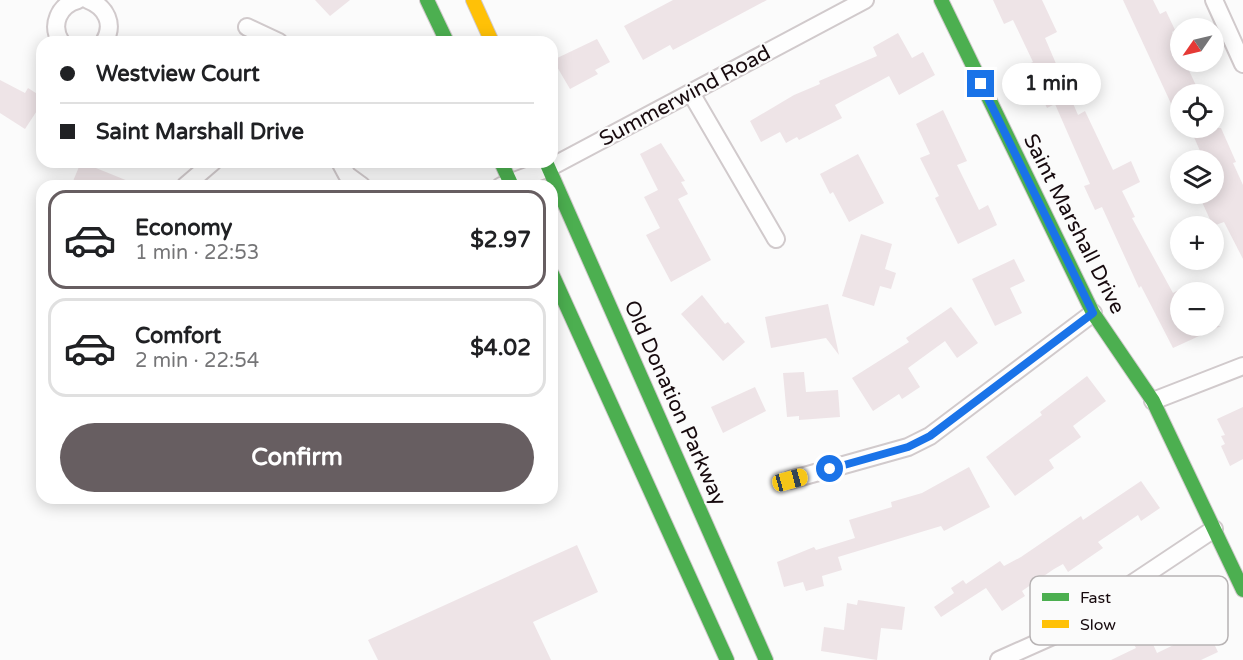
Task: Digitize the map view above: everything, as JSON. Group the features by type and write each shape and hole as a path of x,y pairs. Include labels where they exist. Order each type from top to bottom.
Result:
{"street":[{"path":"60,36 56,21 64,6 77,0 95,3 107,15 109,31 107,36"},
{"path":"428,0 444,36"},
{"path":"473,0 489,36"},
{"name":"Summerwind Road","path":"558,160 691,93 865,0"},
{"name":"Saint Marshall Drive","path":"941,0 1093,313 1153,401 1243,590"},
{"path":"1214,0 1243,64"},
{"path":"247,27 266,36"},
{"path":"691,93 776,239"},
{"path":"192,180 206,168"},
{"path":"343,168 347,175 354,180"},
{"name":"Summerwind Road","path":"518,180 542,168"},
{"name":"Old Donation Parkway","path":"558,188 766,660"},
{"path":"558,287 727,660"},
{"path":"790,480 908,447 930,436 1093,313"},
{"path":"1153,401 1243,366"},
{"path":"1144,576 1214,529"},
{"path":"999,660 1033,645"}],"building":[{"path":"315,0 350,0 330,16"},
{"path":"673,0 767,0 673,50 670,45 643,60 624,26"},
{"path":"993,0 1042,0 1057,32 1045,38 1078,115 1085,111 1113,170 1131,161 1140,182 1122,191 1135,217 1132,218 1170,288 1170,336 1199,336 1173,348 1141,286 1139,288 1102,207 1095,210 1084,186 1090,184 1055,104 1047,108 1033,79 1035,78 1029,64 1033,62 1013,20 1004,24"},
{"path":"1123,0 1153,0 1160,14 1166,11 1170,19 1170,72 1190,72 1195,84 1170,84 1170,101"},
{"path":"898,33 912,58 923,52 935,75 899,95 889,76 835,105 842,118 799,140 797,137 786,143 780,132 761,142 750,121 794,95 820,84 819,81 877,56 873,47"},
{"path":"597,39 610,62 595,70 598,74 570,89 558,69 558,58"},
{"path":"0,80 25,93 28,88 36,93 36,112 25,129 0,113"},
{"path":"943,110 967,161 957,165 979,210 988,205 997,225 958,244 935,198 939,196 920,158 930,154 916,124"},
{"path":"1224,135 1236,162 1233,163 1243,185 1243,259 1224,222 1224,216 1208,216 1203,204 1224,204 1224,150 1200,150 1194,138 1224,138"},
{"path":"661,143 685,181 681,182 688,194 678,199 711,260 671,282 646,235 660,228 644,197 658,190 640,154"},
{"path":"858,154 884,203 849,222 833,192 830,194 820,174"},
{"path":"78,168 96,168 126,180 74,180"},
{"path":"861,234 892,244 885,269 896,273 891,289 880,286 874,306 842,296"},
{"path":"1014,259 1025,281 1010,288 1022,313 995,326 972,279"},
{"path":"702,295 725,324 728,322 745,342 723,361 681,314"},
{"path":"828,304 839,355 826,338 771,348 765,317"},
{"path":"951,307 978,343 957,358 945,341 908,368 920,387 902,399 899,394 873,411 852,378 909,342 906,338"},
{"path":"804,372 806,392 838,390 840,417 799,420 799,416 787,417 783,373"},
{"path":"1087,376 1106,401 1073,426 1081,437 1049,460 1054,468 1015,496 986,457 1042,415 1040,412"},
{"path":"755,387 766,411 723,433 711,407"},
{"path":"1243,407 1243,459 1230,466 1221,446 1225,444 1221,436 1225,435 1217,419"},
{"path":"969,467 990,507 944,531 941,526 838,557 842,570 822,576 824,586 806,591 803,582 784,587 777,562 814,547 816,550 855,538 849,520 892,507 891,502 922,493"},
{"path":"1141,481 1160,508 1141,521 1138,515 1098,542 1103,548 1068,572 1063,564 1044,576 1030,576 1030,586 1022,591 1025,596 1002,611 986,588 941,617 934,607 954,593 951,588 963,580 966,584 1000,561 1004,566 1081,516 1083,520"},
{"path":"577,545 598,592 533,622 551,660 378,660 368,640"},
{"path":"858,600 905,607 902,630 881,628 877,660 821,651 824,627 844,630 847,603 857,605"},
{"path":"1134,645 1153,645 1157,653 1174,645 1215,645 1218,652 1201,660 1111,660 1136,648"}],"traffic: fast":[{"path":"427,0 444,36"},
{"path":"941,0 1093,313 1153,401 1243,590"},
{"path":"504,168 509,180"},
{"path":"549,168 554,180"},
{"path":"558,189 766,660"},
{"path":"558,287 727,660"}],"traffic: slow":[{"path":"473,0 489,36"}],"route":[{"path":"830,469 908,447 930,436 1093,313 981,84"}]}
